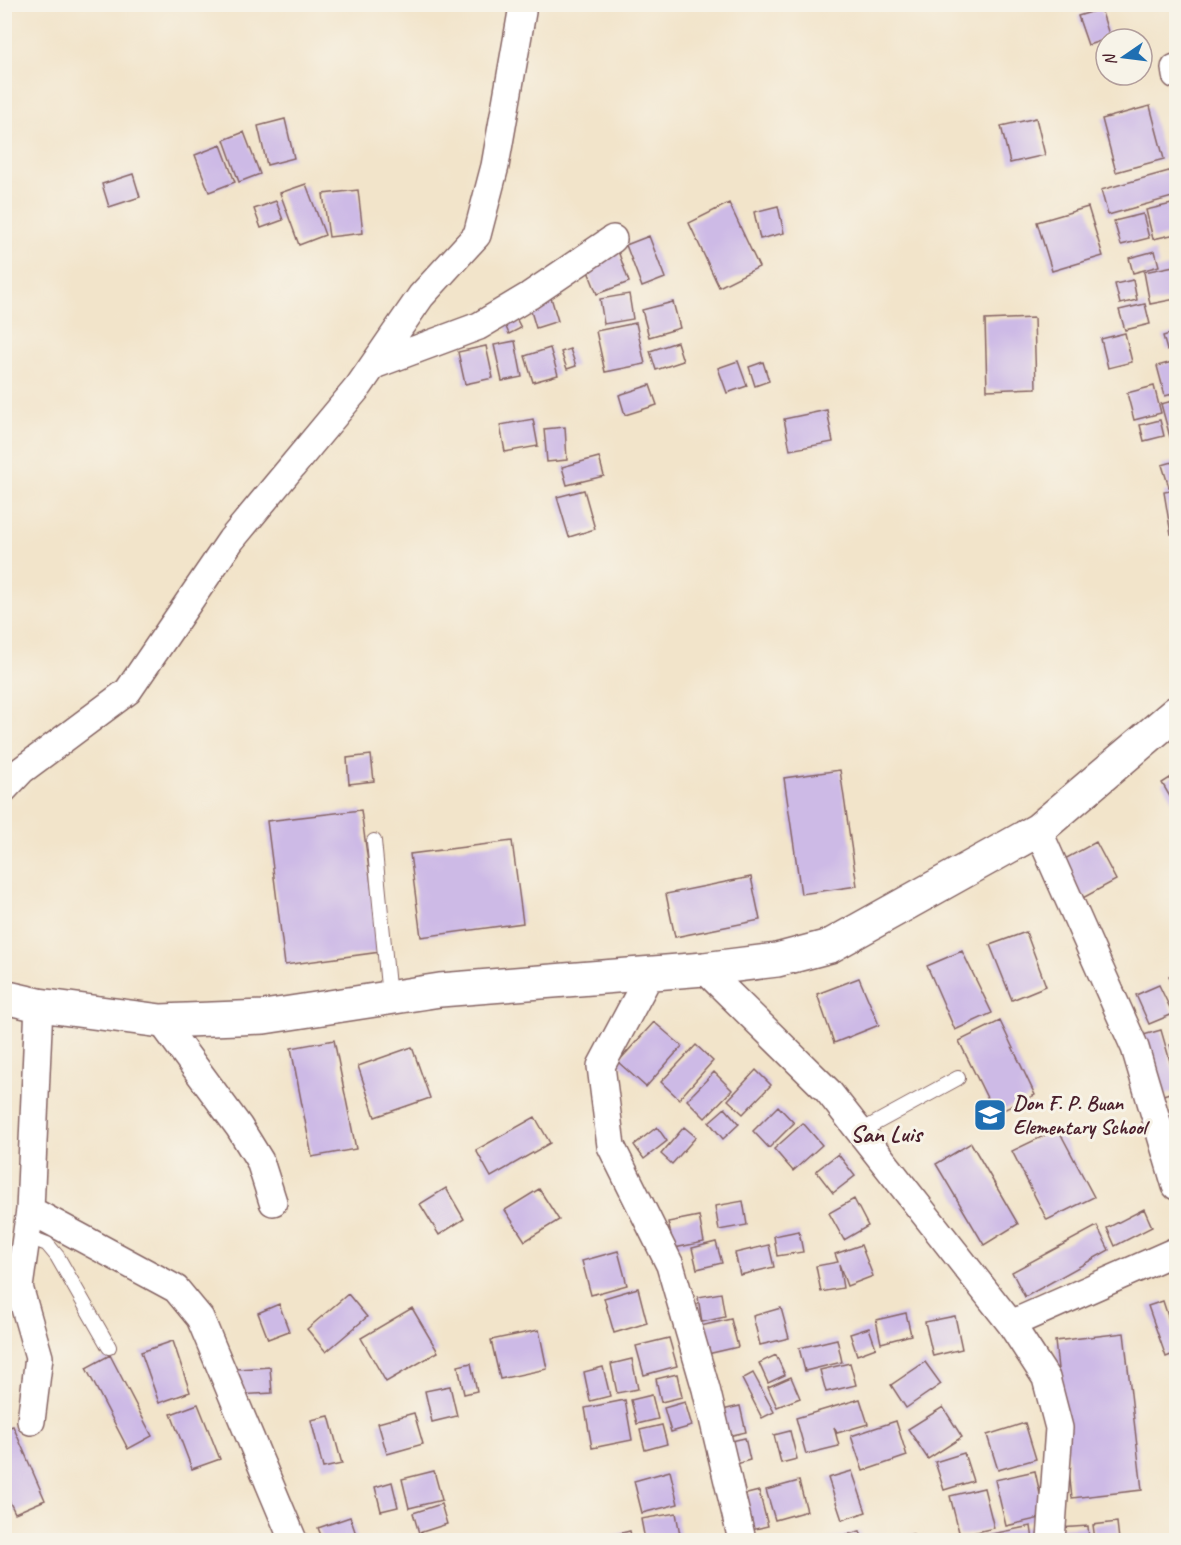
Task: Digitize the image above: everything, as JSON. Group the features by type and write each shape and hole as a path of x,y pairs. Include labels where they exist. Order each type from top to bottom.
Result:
{"street":[{"path":"4,789 22,770 128,692 231,540 359,387 421,296 477,235 495,166 522,12"},
{"path":"374,365 479,326 529,296 613,239"},
{"path":"4,997 39,1005 161,1021 264,1017 440,990 650,974 777,960 830,946 1038,830 1176,713"},
{"path":"1038,830 1135,1048 1176,1186"},
{"path":"704,969 828,1091 1011,1324 1046,1378 1059,1428 1051,1540"},
{"path":"650,974 601,1066 611,1146 670,1265 706,1389 742,1540"},
{"path":"31,1421 39,1357 20,1287 28,1223 39,1005"},
{"path":"161,1021 239,1126 260,1161 273,1202"},
{"path":"28,1223 176,1289 200,1318 288,1537"},
{"path":"1011,1324 1176,1251"}],"lane":[{"path":"374,842 389,997"},
{"path":"861,1131 958,1078"},
{"path":"28,1223 57,1256 109,1347"}],"building":[{"path":"1101,9 1107,27 1094,27 1094,43 1088,45 1078,16"},
{"path":"1150,106 1164,159 1116,172 1102,119"},
{"path":"1036,118 1045,155 1010,163 1001,126"},
{"path":"285,119 294,158 267,165 258,126"},
{"path":"244,132 260,174 239,182 224,140"},
{"path":"221,145 235,182 209,192 195,155"},
{"path":"1176,169 1176,196 1108,215 1101,190"},
{"path":"133,174 140,197 109,207 102,184"},
{"path":"306,184 325,235 299,245 280,193"},
{"path":"358,190 363,233 329,237 323,194"},
{"path":"276,201 283,220 261,228 254,209"},
{"path":"729,203 759,267 719,287 689,223"},
{"path":"1176,203 1176,234 1153,239 1146,210"},
{"path":"778,206 784,233 760,239 754,212"},
{"path":"1088,207 1103,256 1052,271 1037,222"},
{"path":"1143,214 1149,238 1121,245 1114,221"},
{"path":"649,236 665,278 642,287 626,245"},
{"path":"617,248 629,282 597,294 584,261"},
{"path":"1155,251 1159,266 1133,273 1129,258"},
{"path":"1174,266 1176,299 1150,304 1144,272"},
{"path":"1133,280 1137,300 1120,304 1115,284"},
{"path":"550,294 558,321 536,328 528,301"},
{"path":"629,294 633,319 604,324 600,299"},
{"path":"673,302 680,328 649,337 642,310"},
{"path":"1145,304 1150,324 1125,330 1119,310"},
{"path":"511,308 521,328 509,334 500,313"},
{"path":"1034,318 1036,388 987,390 985,320"},
{"path":"636,323 645,364 605,372 596,331"},
{"path":"1176,332 1176,347 1167,350 1163,336"},
{"path":"1125,333 1132,362 1108,368 1101,339"},
{"path":"515,341 522,377 502,381 494,345"},
{"path":"677,342 683,361 656,370 650,351"},
{"path":"486,346 493,378 465,384 458,352"},
{"path":"550,348 558,375 533,382 525,356"},
{"path":"570,349 576,366 567,369 561,352"},
{"path":"738,361 747,386 727,393 718,368"},
{"path":"1176,361 1176,393 1165,396 1157,366"},
{"path":"763,362 769,381 755,386 749,367"},
{"path":"650,385 657,405 625,415 619,395"},
{"path":"1154,386 1161,413 1134,420 1127,393"},
{"path":"1176,400 1176,435 1170,437 1161,404"},
{"path":"827,410 833,442 790,450 784,419"},
{"path":"533,419 538,446 505,452 500,425"},
{"path":"1160,420 1164,436 1144,441 1140,425"},
{"path":"565,427 567,460 547,462 544,429"},
{"path":"599,457 604,476 567,485 562,467"},
{"path":"1176,461 1176,485 1169,487 1162,465"},
{"path":"584,490 595,529 569,537 557,497"},
{"path":"1176,490 1176,533 1171,534 1164,492"},
{"path":"371,755 374,781 349,784 347,758"},
{"path":"840,770 857,886 801,894 784,778"},
{"path":"1176,774 1176,807 1162,783"},
{"path":"361,810 380,952 285,965 267,821"},
{"path":"512,841 523,923 421,937 410,854"},
{"path":"1096,842 1116,880 1081,899 1061,861"},
{"path":"751,877 760,920 675,937 666,894"},
{"path":"1026,932 1046,986 1012,1000 990,945"},
{"path":"962,951 992,1013 955,1030 927,966"},
{"path":"1176,973 1176,993 1169,976"},
{"path":"859,978 879,1025 834,1043 817,994"},
{"path":"1159,985 1173,1014 1149,1024 1136,995"},
{"path":"1000,1021 1035,1095 995,1114 959,1041"},
{"path":"654,1022 682,1046 646,1087 618,1062"},
{"path":"1161,1030 1176,1082 1176,1091 1157,1097 1140,1036"},
{"path":"334,1040 356,1149 312,1157 291,1048"},
{"path":"1176,1043 1176,1061 1170,1045"},
{"path":"696,1045 713,1061 679,1099 661,1082"},
{"path":"412,1047 430,1098 375,1117 358,1066"},
{"path":"756,1070 771,1085 743,1114 728,1100"},
{"path":"714,1072 732,1090 705,1118 687,1100"},
{"path":"778,1106 794,1123 769,1148 753,1131"},
{"path":"725,1108 739,1124 723,1139 709,1122"},
{"path":"535,1117 550,1143 491,1177 476,1150"},
{"path":"803,1123 822,1145 793,1171 774,1149"},
{"path":"657,1127 667,1141 644,1159 634,1145"},
{"path":"684,1127 696,1137 672,1164 661,1154"},
{"path":"1058,1129 1094,1197 1047,1220 1012,1151"},
{"path":"971,1143 1018,1224 984,1245 936,1164"},
{"path":"838,1154 855,1176 833,1193 816,1171"},
{"path":"446,1188 464,1219 439,1235 420,1204"},
{"path":"539,1189 559,1220 525,1241 505,1210"},
{"path":"854,1199 868,1226 844,1240 829,1213"},
{"path":"743,1201 747,1225 719,1230 715,1206"},
{"path":"1144,1209 1152,1227 1115,1246 1107,1228"},
{"path":"699,1216 704,1242 674,1248 668,1222"},
{"path":"1097,1226 1109,1250 1025,1297 1012,1272"},
{"path":"799,1231 803,1252 777,1256 774,1236"},
{"path":"716,1242 722,1263 697,1269 692,1248"},
{"path":"769,1245 774,1267 740,1275 735,1253"},
{"path":"861,1245 873,1276 847,1286 839,1264 843,1288 821,1292 816,1266 838,1262 835,1254"},
{"path":"618,1251 627,1285 591,1295 582,1261"},
{"path":"638,1288 647,1323 614,1333 604,1298"},
{"path":"721,1293 725,1317 702,1322 698,1297"},
{"path":"348,1294 367,1317 326,1352 307,1329"},
{"path":"1163,1301 1176,1341 1176,1353 1166,1357 1148,1306"},
{"path":"279,1304 289,1331 268,1339 258,1313"},
{"path":"412,1308 438,1352 386,1382 361,1338"},
{"path":"781,1308 789,1338 760,1345 753,1316"},
{"path":"906,1313 911,1335 881,1343 876,1320"},
{"path":"955,1316 962,1349 933,1356 925,1322"},
{"path":"731,1319 738,1347 703,1355 696,1327"},
{"path":"869,1328 876,1348 857,1355 850,1334"},
{"path":"539,1330 547,1369 500,1379 491,1340"},
{"path":"1124,1333 1142,1490 1072,1498 1055,1341"},
{"path":"669,1338 677,1366 644,1375 636,1346"},
{"path":"837,1339 842,1362 805,1371 799,1348"},
{"path":"173,1341 190,1392 159,1403 141,1352"},
{"path":"110,1355 152,1436 128,1449 86,1368"},
{"path":"776,1355 785,1375 768,1383 759,1363"},
{"path":"632,1359 638,1389 617,1393 611,1364"},
{"path":"925,1362 941,1384 906,1408 891,1385"},
{"path":"471,1363 477,1391 464,1394 458,1366"},
{"path":"850,1363 856,1385 826,1392 820,1370"},
{"path":"270,1367 272,1393 238,1395 237,1369"},
{"path":"603,1367 610,1396 590,1401 584,1372"},
{"path":"753,1373 774,1412 762,1418 742,1379"},
{"path":"677,1374 682,1397 661,1402 656,1379"},
{"path":"791,1377 800,1398 777,1407 768,1387"},
{"path":"450,1386 457,1416 432,1422 425,1391"},
{"path":"652,1395 658,1419 637,1424 631,1400"},
{"path":"860,1399 868,1424 837,1433 834,1427 839,1446 806,1454 796,1418"},
{"path":"625,1400 632,1440 592,1448 585,1408"},
{"path":"685,1402 692,1426 671,1432 664,1408"},
{"path":"198,1404 220,1459 192,1469 171,1414"},
{"path":"740,1406 746,1432 724,1437 718,1411"},
{"path":"943,1407 962,1437 928,1459 908,1429"},
{"path":"414,1413 423,1444 387,1454 378,1423"},
{"path":"329,1416 342,1464 323,1468 311,1420"},
{"path":"896,1421 907,1456 863,1471 851,1436"},
{"path":"1025,1423 1036,1459 998,1470 987,1435"},
{"path":"662,1425 667,1444 645,1450 640,1430"},
{"path":"13,1426 45,1500 15,1513 4,1490 4,1429"},
{"path":"790,1431 797,1459 781,1463 774,1435"},
{"path":"745,1438 750,1460 733,1465 727,1442"},
{"path":"964,1453 973,1481 944,1490 935,1462"},
{"path":"434,1471 442,1500 409,1508 402,1479"},
{"path":"670,1471 678,1504 642,1513 634,1481"},
{"path":"852,1471 866,1512 842,1520 828,1478"},
{"path":"1035,1471 1045,1517 1006,1526 995,1480"},
{"path":"799,1481 807,1511 775,1520 766,1490"},
{"path":"392,1482 398,1507 381,1511 375,1487"},
{"path":"984,1488 994,1528 960,1536 950,1496"},
{"path":"759,1491 768,1526 747,1531 739,1496"},
{"path":"441,1504 447,1524 419,1533 413,1513"},
{"path":"676,1513 681,1540 645,1540 641,1519"},
{"path":"350,1517 358,1540 323,1540 318,1528"},
{"path":"1117,1522 1119,1540 1095,1540 1093,1525"},
{"path":"1031,1526 1033,1540 972,1540 972,1538"},
{"path":"1088,1526 1089,1540 1060,1540 1059,1528"},
{"path":"630,1531 632,1540 602,1540 601,1538"},
{"path":"860,1531 863,1540 826,1540"},
{"path":"913,1534 914,1540 889,1540"}],"place":[{"name":"Don F. P. Buan Elementary School","path":"990,1115"}],"district":[{"name":"San Luis","path":"886,1134"}]}
